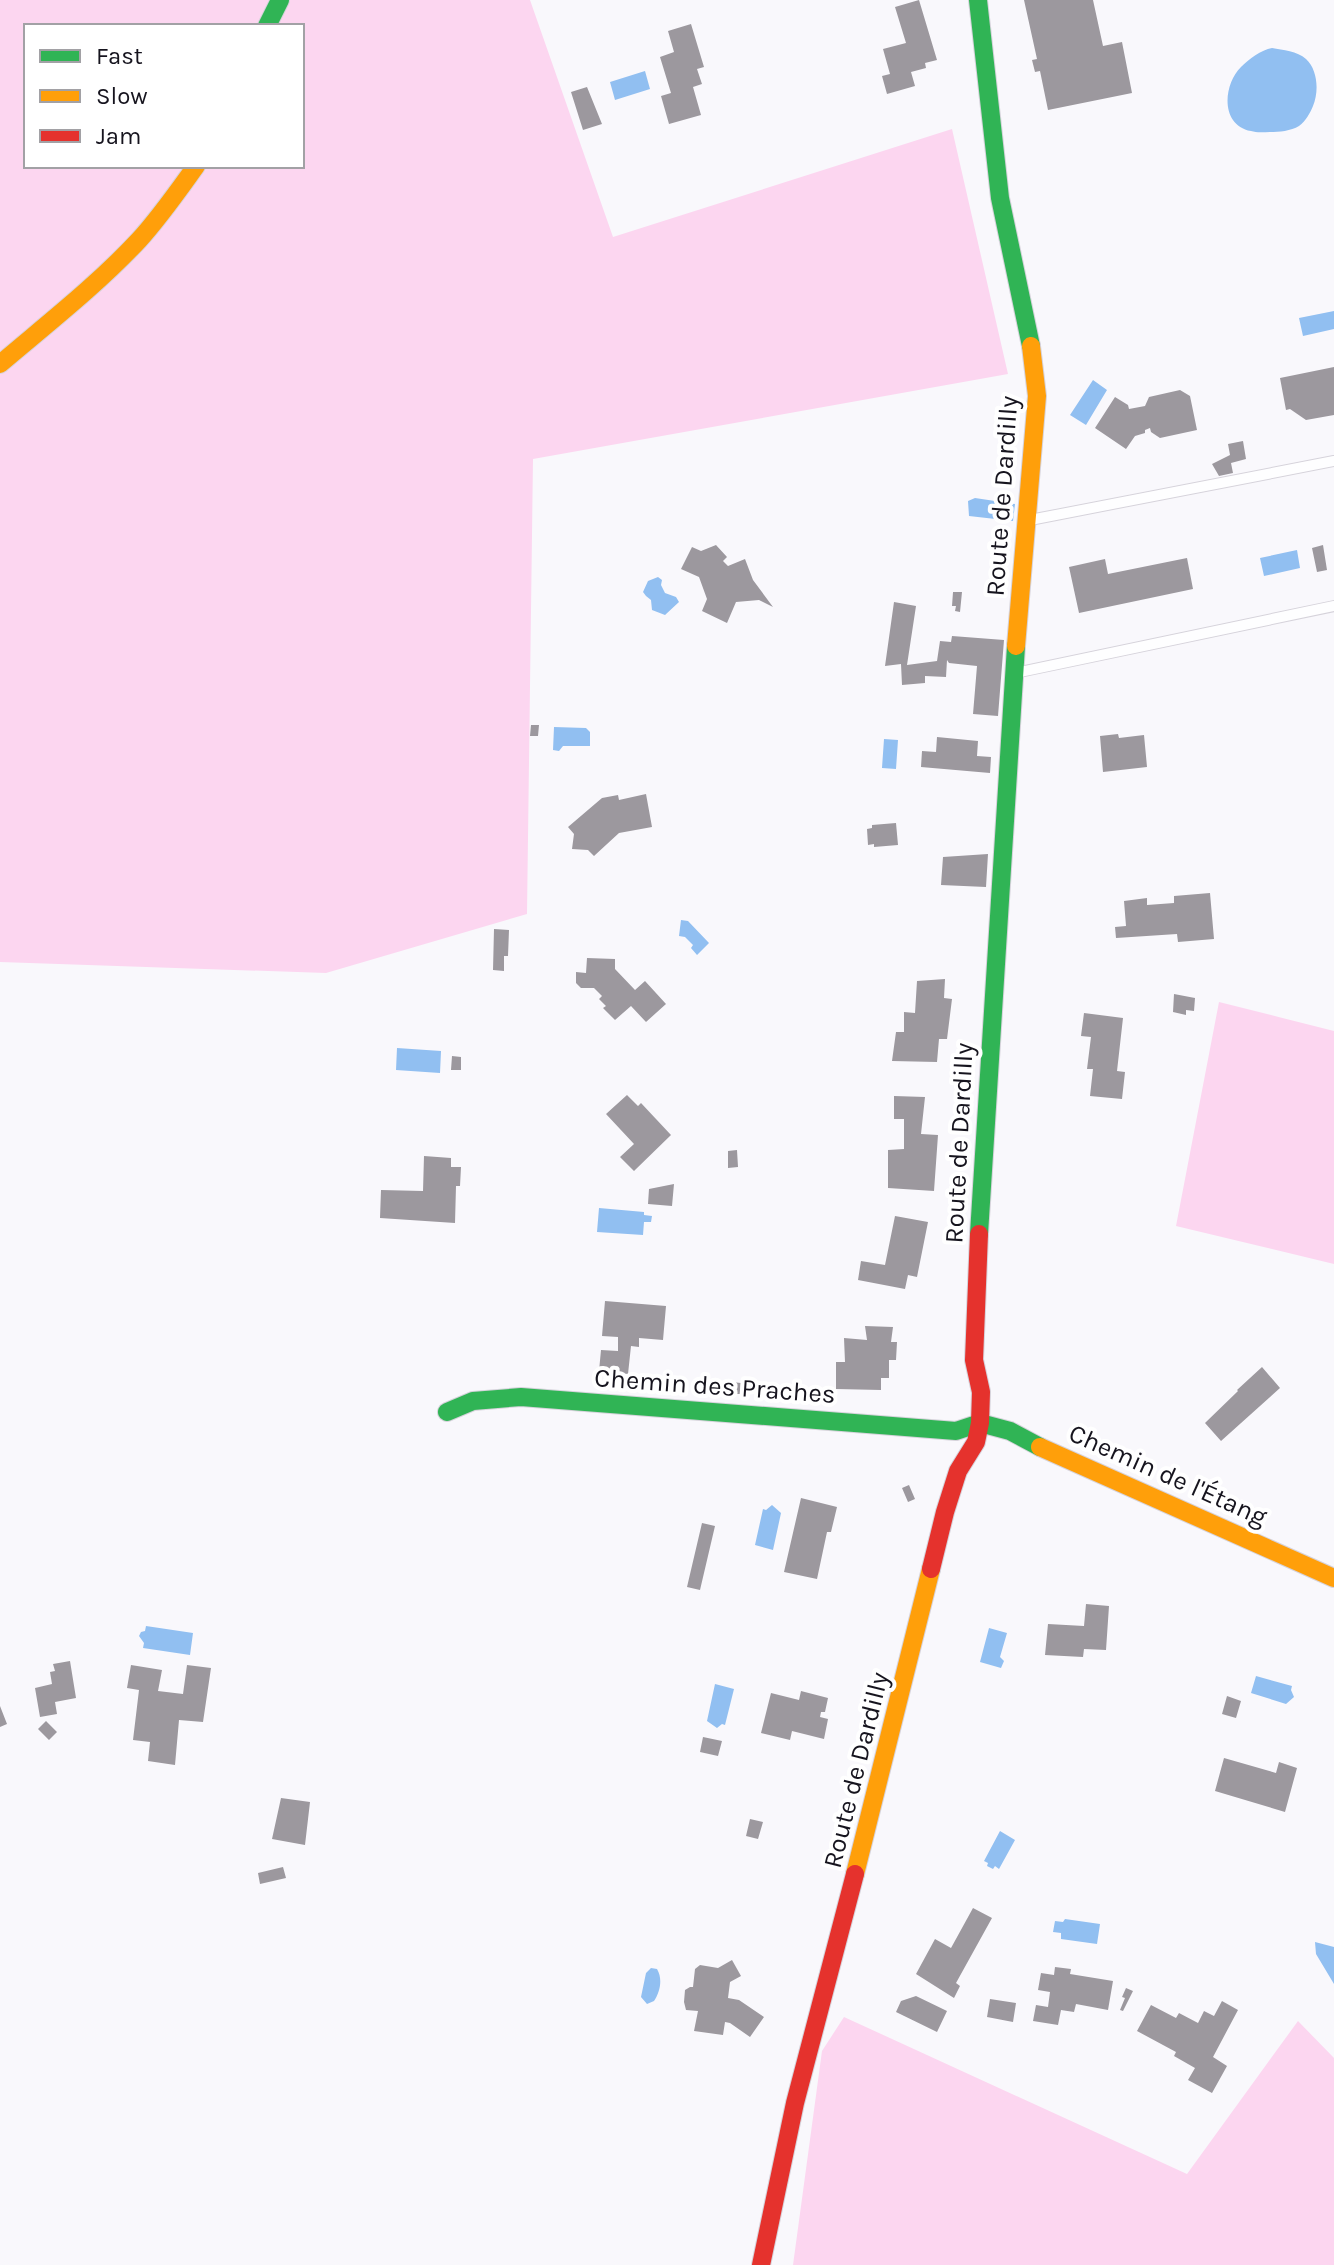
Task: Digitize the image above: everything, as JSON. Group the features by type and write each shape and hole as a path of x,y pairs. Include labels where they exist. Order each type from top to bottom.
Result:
{"street":[{"path":"268,24 280,0"},
{"name":"Route de Dardilly","path":"761,2265 795,2103 879,1785 945,1512 958,1471 976,1442 980,1423 981,1392 974,1360 981,1190 1014,673 1037,396 1036,364 1005,228 978,0"},
{"path":"0,364 139,240 195,168"},
{"name":"Chemin des Praches","path":"447,1412 473,1401 521,1397 956,1431 980,1423"},
{"name":"Chemin de l'Étang","path":"980,1423 1010,1431 1041,1448 1334,1578"}],"lane":[{"path":"1025,521 1334,461"},
{"path":"1014,673 1334,606"}],"shaded area":[{"path":"0,0 530,0 613,237 952,129 1008,374 533,459 527,914 326,973 0,962"},
{"path":"1219,1002 1334,1031 1334,1264 1176,1226"},
{"path":"844,2017 1187,2174 1298,2021 1334,2058 1334,2265 793,2265 822,2051"}],"water":[{"path":"1272,48 1290,51 1306,59 1316,81 1315,100 1306,119 1296,128 1253,132 1234,121 1229,113 1228,94 1241,67 1255,55"},
{"path":"645,71 650,89 615,100 610,82"},
{"path":"1334,311 1334,329 1303,336 1299,318"},
{"path":"1093,380 1107,390 1086,425 1070,415"},
{"path":"975,498 1015,504 1013,521 969,516 968,501"},
{"path":"1297,550 1300,568 1264,576 1260,558"},
{"path":"658,577 662,580 665,593 676,597 679,602 665,615 652,610 651,600 643,592 648,581"},
{"path":"554,727 586,728 590,732 590,746 563,746 559,751 553,750"},
{"path":"884,739 898,740 896,769 882,768"},
{"path":"681,920 688,921 709,943 697,955 691,948 693,945 685,937 679,936"},
{"path":"397,1048 441,1051 440,1073 396,1070"},
{"path":"599,1208 644,1212 644,1215 652,1216 651,1222 644,1222 643,1235 597,1232"},
{"path":"772,1505 781,1513 773,1550 755,1545 763,1509"},
{"path":"146,1626 193,1633 190,1655 143,1648 144,1643 139,1636"},
{"path":"989,1628 1007,1633 1000,1657 1004,1661 1001,1668 980,1662"},
{"path":"1256,1676 1292,1686 1294,1697 1286,1704 1251,1693"},
{"path":"715,1684 734,1689 725,1725 717,1728 707,1721"},
{"path":"1000,1831 1015,1840 999,1869 995,1866 993,1869 984,1861"},
{"path":"1065,1919 1100,1924 1097,1944 1061,1939 1061,1933 1053,1932 1055,1921 1063,1922"},
{"path":"1315,1942 1334,1947 1334,1984 1316,1954"},
{"path":"651,1968 657,1969 660,1985 654,2001 647,2004 641,1997 646,1973"}],"building":[{"path":"919,0 937,60 925,63 926,68 911,72 915,86 887,94 882,76 890,74 883,49 906,43 895,7"},
{"path":"1024,0 1093,0 1103,46 1122,42 1132,93 1048,110 1040,71 1035,72 1032,60 1037,59"},
{"path":"691,24 704,67 697,69 702,84 693,87 701,115 669,124 661,96 671,93 660,57 674,52 668,31"},
{"path":"587,87 602,124 583,130 571,92"},
{"path":"1334,367 1334,415 1306,420 1290,409 1286,410 1280,378"},
{"path":"1180,390 1190,396 1197,430 1160,438 1150,428 1135,436 1126,449 1095,428 1115,397 1129,409 1145,406 1149,397"},
{"path":"1243,441 1246,459 1231,463 1233,473 1219,476 1212,464 1230,455 1228,444"},
{"path":"716,545 727,557 723,561 728,566 745,559 753,580 773,607 759,600 736,602 727,623 702,611 707,599 699,577 681,569 692,547 701,551"},
{"path":"1323,545 1327,570 1317,572 1312,548"},
{"path":"1187,558 1193,589 1079,613 1069,567 1105,559 1108,574"},
{"path":"953,592 962,592 960,612 952,606"},
{"path":"894,602 916,606 907,665 937,661 940,641 951,642 952,636 1004,640 998,716 973,714 977,666 949,663 947,660 946,677 925,676 925,683 902,685 901,664 885,666"},
{"path":"531,725 539,725 538,736 530,736"},
{"path":"1118,734 1119,738 1144,735 1147,767 1103,772 1100,736"},
{"path":"937,737 978,741 977,756 991,757 990,773 921,767 922,751 936,752"},
{"path":"646,794 652,827 619,833 594,856 588,850 572,849 574,834 568,827 602,798 618,795 619,800"},
{"path":"896,823 898,845 868,845 867,829 872,825"},
{"path":"988,854 986,887 941,885 943,857"},
{"path":"1210,893 1214,939 1178,942 1177,934 1116,938 1115,927 1126,926 1124,901 1147,898 1147,905 1174,903 1174,896"},
{"path":"494,929 509,930 504,971 493,970"},
{"path":"587,958 615,959 615,969 635,990 645,981 666,1004 646,1022 631,1006 615,1020 603,1008 606,1006 599,999 602,996 594,988 581,988 576,983 576,972 586,973"},
{"path":"945,979 944,998 952,999 947,1039 939,1039 937,1062 892,1061 896,1032 904,1032 904,1012 915,1013 917,981"},
{"path":"1174,994 1195,998 1194,1011 1186,1010 1186,1015 1173,1012"},
{"path":"1084,1013 1123,1018 1117,1071 1125,1072 1122,1099 1090,1096 1093,1069 1087,1069 1091,1037 1081,1036"},
{"path":"452,1056 461,1057 461,1070 451,1070"},
{"path":"627,1095 638,1106 641,1103 671,1135 634,1171 620,1157 634,1144 606,1114"},
{"path":"894,1096 925,1097 921,1134 938,1135 934,1191 888,1188 888,1150 904,1149 904,1119 894,1119"},
{"path":"737,1150 738,1167 728,1168 728,1151"},
{"path":"424,1156 451,1158 451,1167 461,1167 460,1186 456,1186 455,1223 380,1218 381,1190 423,1191"},
{"path":"674,1184 672,1206 648,1204 649,1189"},
{"path":"895,1216 928,1222 917,1277 908,1275 905,1289 858,1280 861,1261 885,1265"},
{"path":"605,1301 666,1306 663,1340 639,1338 639,1347 631,1346 628,1374 599,1371 601,1350 618,1351 618,1337 602,1336"},
{"path":"865,1326 893,1327 891,1342 897,1342 896,1360 889,1360 889,1378 881,1378 881,1390 836,1389 836,1362 845,1362 844,1338 867,1340"},
{"path":"1262,1367 1280,1388 1221,1441 1205,1423"},
{"path":"731,1382 741,1383 740,1394 730,1394"},
{"path":"909,1485 915,1499 908,1502 902,1488"},
{"path":"801,1498 837,1507 831,1532 827,1532 817,1579 784,1572"},
{"path":"702,1523 715,1526 700,1590 687,1587"},
{"path":"1086,1604 1109,1606 1106,1650 1084,1649 1083,1657 1045,1655 1048,1624 1084,1626"},
{"path":"70,1661 76,1698 55,1702 57,1714 40,1717 35,1688 52,1684 50,1672 55,1671 53,1664"},
{"path":"131,1665 162,1670 158,1691 183,1694 187,1665 211,1668 203,1722 179,1720 175,1765 148,1761 150,1742 133,1740 139,1690 127,1688"},
{"path":"801,1691 828,1698 825,1712 821,1712 820,1717 828,1719 824,1739 792,1731 790,1740 761,1733 771,1693 799,1700"},
{"path":"1227,1696 1241,1701 1236,1718 1222,1714"},
{"path":"0,1706 7,1724 0,1727"},
{"path":"46,1721 57,1732 49,1740 38,1729"},
{"path":"703,1737 722,1741 718,1756 700,1752"},
{"path":"1224,1758 1276,1773 1279,1762 1297,1768 1285,1812 1215,1791"},
{"path":"281,1798 310,1802 305,1845 272,1839"},
{"path":"750,1819 763,1822 758,1839 746,1836"},
{"path":"283,1867 286,1878 260,1884 258,1873"},
{"path":"973,1908 992,1918 956,1983 960,1986 954,1998 916,1974 935,1939 951,1948"},
{"path":"732,1960 741,1976 730,1982 728,1998 739,2000 764,2017 750,2037 725,2022 723,2035 694,2031 698,2011 686,2010 684,2002 685,1990 693,1987 695,1969 700,1965 718,1968"},
{"path":"1055,1967 1071,1969 1070,1974 1113,1981 1108,2010 1076,2004 1074,2012 1061,2010 1058,2025 1033,2021 1036,2005 1048,2007 1050,1992 1038,1990 1041,1973 1054,1975"},
{"path":"1126,1988 1133,1991 1123,2011 1120,2010"},
{"path":"916,1996 947,2011 937,2032 896,2012 901,2001"},
{"path":"990,1999 1016,2003 1013,2022 987,2017"},
{"path":"1222,2001 1238,2010 1213,2057 1227,2066 1212,2093 1188,2080 1195,2068 1174,2056 1176,2052 1137,2031 1151,2005 1176,2018 1179,2013 1198,2023 1204,2011 1214,2016"}],"traffic: fast":[{"path":"268,24 280,0"},
{"path":"978,0 1000,198 1031,346"},
{"path":"979,1234 1016,646"},
{"path":"447,1412 473,1401 521,1397 956,1431 980,1423 1010,1431 1040,1447"}],"traffic: slow":[{"path":"0,364 123,257 194,168"},
{"path":"1016,646 1037,396 1031,346"},
{"path":"1040,1447 1334,1578"},
{"path":"855,1874 931,1569"}],"traffic: jam":[{"path":"931,1569 958,1471 976,1442 980,1423 981,1392 974,1360 979,1234"},
{"path":"761,2265 795,2103 855,1874"}]}
